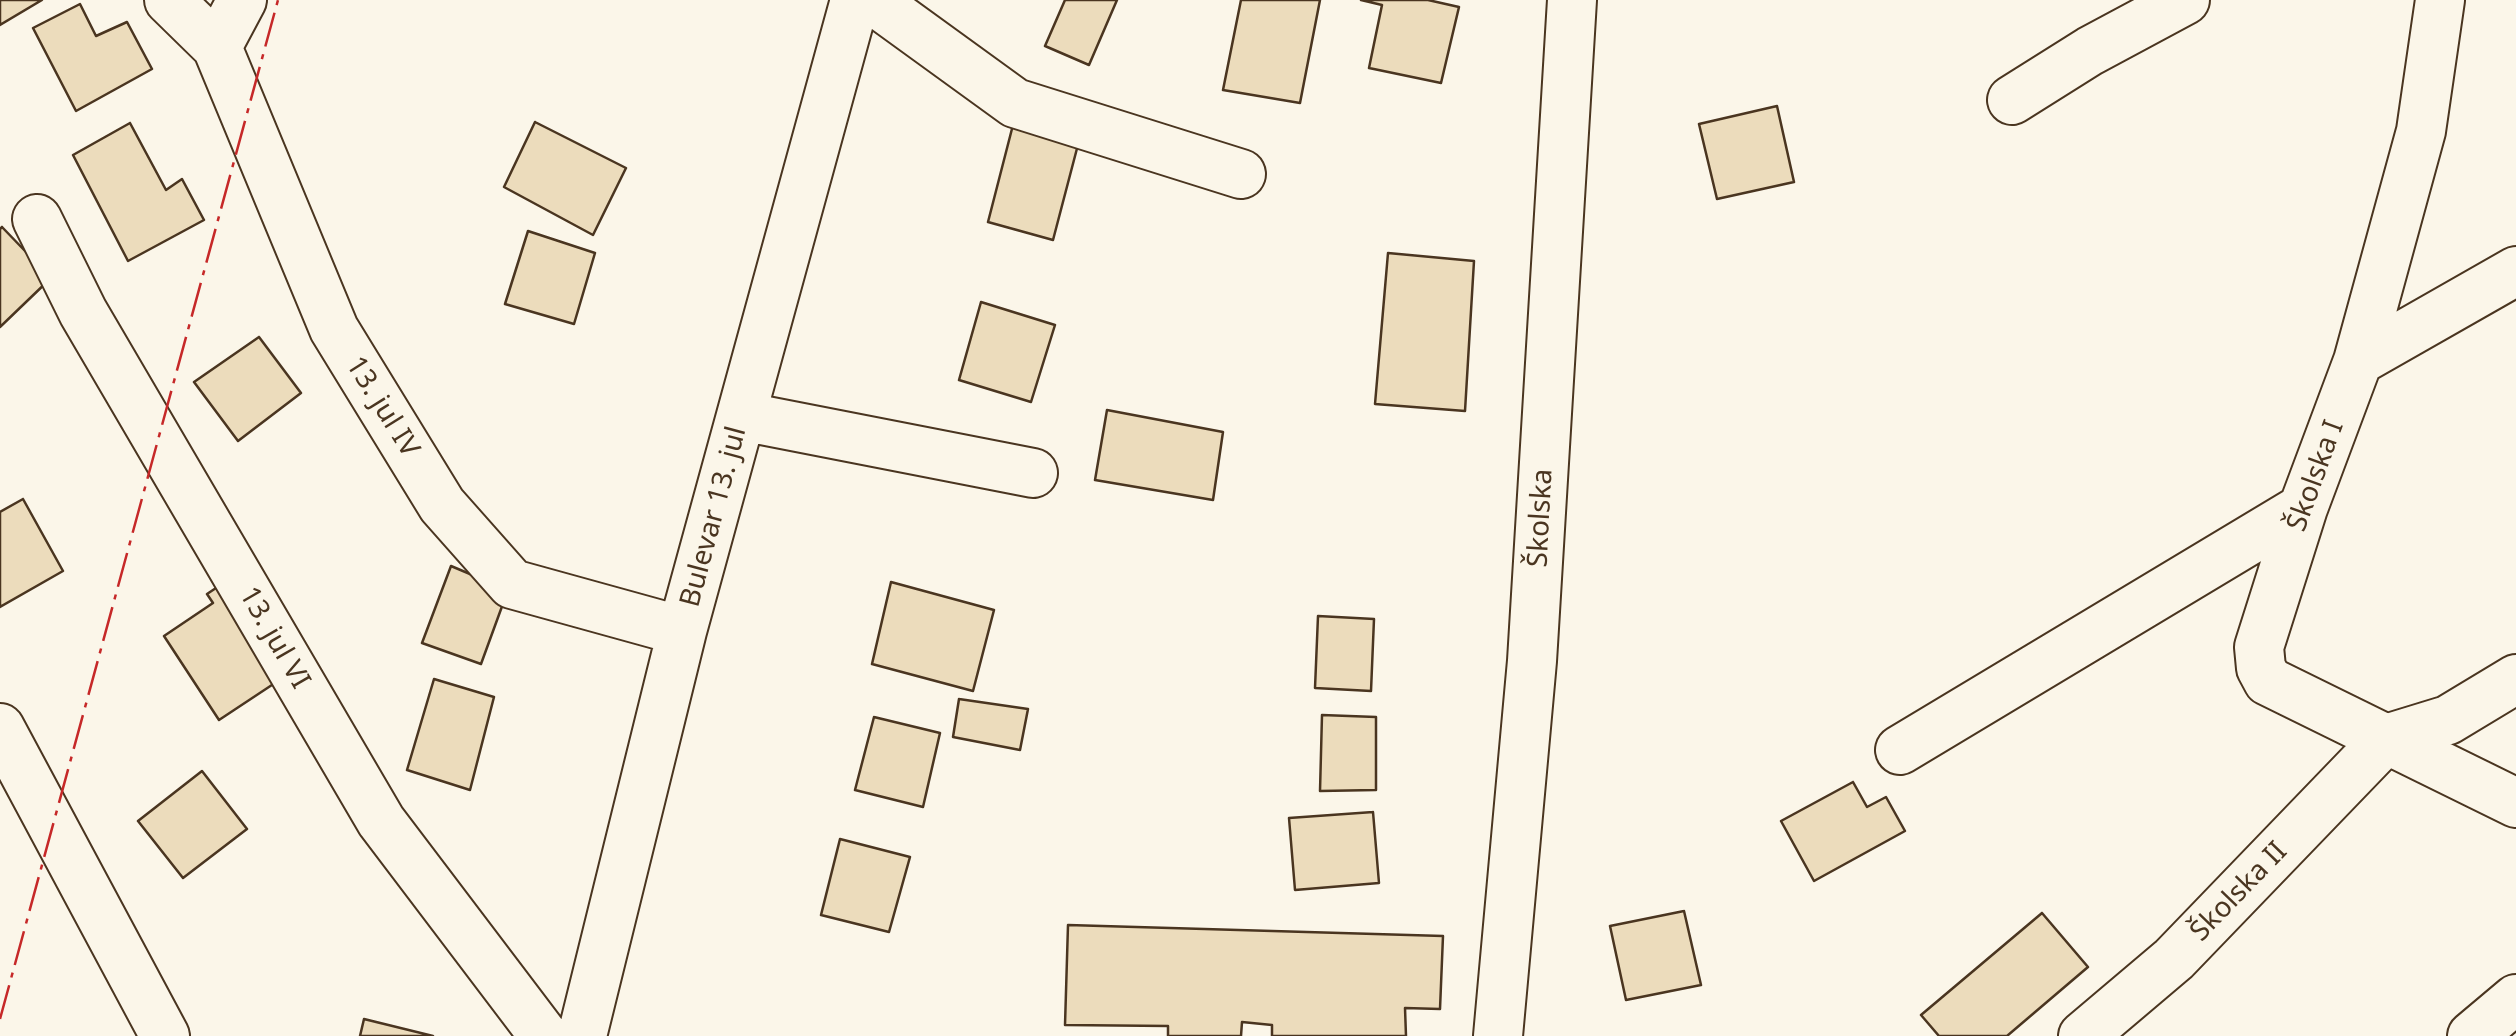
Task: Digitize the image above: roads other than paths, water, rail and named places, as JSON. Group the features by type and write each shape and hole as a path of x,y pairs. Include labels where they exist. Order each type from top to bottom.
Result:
{"street":[{"name":"13. jul IV","path":"169,0 217,47 334,329 442,505 512,584 682,630"},
{"path":"217,47 242,0"},
{"name":"Bulevar 13. jul","path":"582,1036 682,630 855,0"},
{"path":"873,0 1015,103 1240,174"},
{"name":"Školska","path":"1498,1036 1532,660 1572,0"},
{"path":"2012,100 2090,51 2186,0"},
{"name":"Školska I","path":"2440,0 2422,131 2358,361 2303,508 2259,648 2261,668 2268,682 2516,804"},
{"name":"13. jul VI","path":"38,219 83,312 381,821 544,1036"},
{"path":"2358,361 2516,271"},
{"path":"741,416 1033,474"},
{"path":"1900,750 2303,508"},
{"path":"2386,739 2448,720 2516,679"},
{"path":"0,728 165,1036"},
{"name":"Školska II","path":"2084,1036 2174,959 2386,739"},
{"path":"2472,1036 2516,999"}]}
